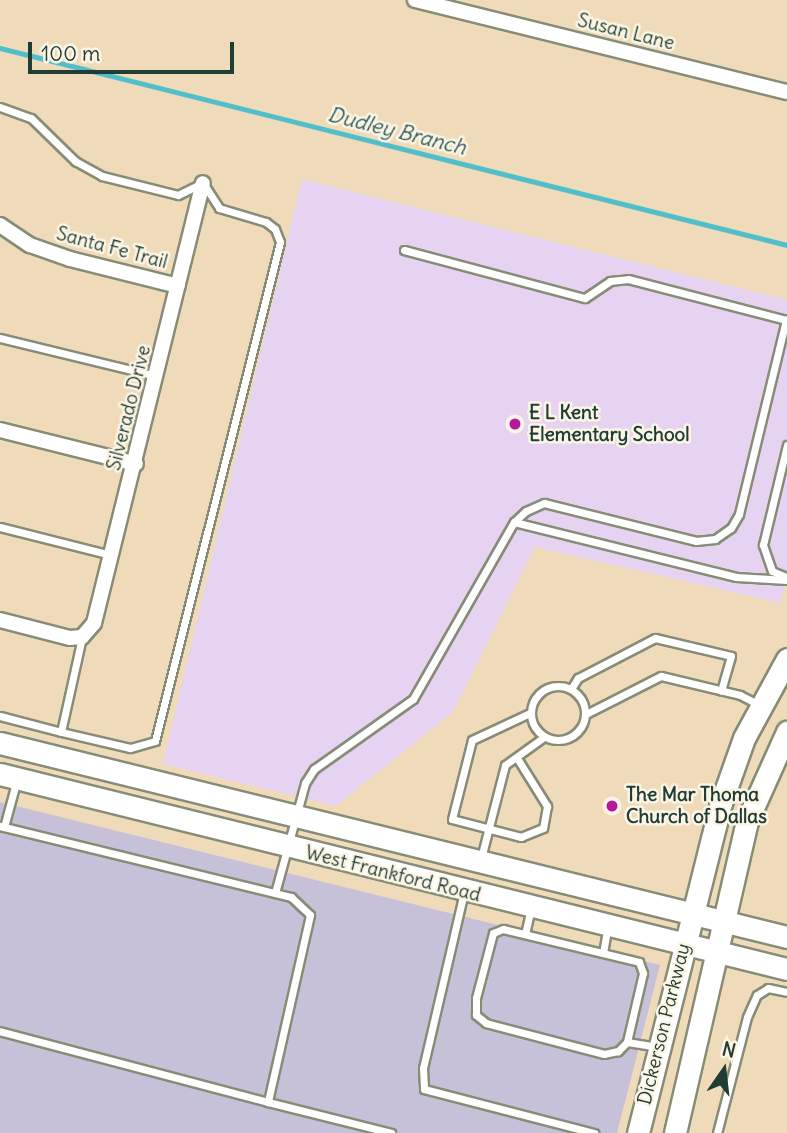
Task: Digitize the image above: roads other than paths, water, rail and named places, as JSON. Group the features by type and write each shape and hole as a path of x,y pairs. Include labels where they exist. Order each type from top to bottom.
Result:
{"main road":[{"name":"Dickerson Parkway","path":"638,1133 683,945 738,753 787,659"},
{"name":"Dickerson Parkway","path":"675,1133 747,821 787,732"},
{"name":"West Frankford Road","path":"0,743 787,937"},
{"name":"West Frankford Road","path":"8,776 287,848 716,954 787,969"}],"street":[{"name":"Susan Lane","path":"415,0 787,92"},
{"name":"Silverado Drive","path":"82,637 99,612 203,183"},
{"name":"Santa Fe Trail","path":"0,225 30,244 70,259 178,286"},
{"path":"0,430 136,464"},
{"path":"0,620 69,638 82,637"}],"lane":[{"path":"0,107 32,118 75,161 102,176 178,195 203,183 219,208 272,226 279,234 280,250 161,730 155,741 138,748 0,716"},
{"path":"275,893 296,816 314,769 421,689 514,522 544,503 696,541 715,539 731,528 739,514 786,320 628,279 610,281 585,298 404,250"},
{"path":"0,338 157,377"},
{"path":"787,445 763,545 772,571 787,579"},
{"path":"514,522 736,577 787,579"},
{"path":"0,527 113,556"},
{"path":"61,732 82,637"},
{"path":"571,689 578,678 655,638 731,656 721,691"},
{"path":"586,714 582,700 571,689 544,689 534,700 530,713 533,728 544,737 572,738 586,714 661,676 721,691 762,706"},
{"path":"517,758 547,806 543,828 521,837 452,819 472,740 530,713"},
{"path":"480,862 505,765 544,737"},
{"path":"8,776 2,827 291,897 310,915 268,1102"},
{"path":"464,891 423,1068 424,1089 594,1133"},
{"path":"525,934 531,907"},
{"path":"603,953 608,926"},
{"path":"503,929 525,934 639,962 643,973 627,1042 618,1051 604,1054 485,1023 477,1015 475,998 493,933 503,929"},
{"path":"717,1133 747,1017 757,995 768,988 787,992"},
{"path":"0,1031 391,1133"},
{"path":"627,1042 659,1047"}],"waterway":[{"name":"Dudley Branch","path":"0,48 787,245"}],"place":[{"name":"E L Kent Elementary School","path":"515,424"},
{"name":"The Mar Thoma Church of Dallas","path":"612,806"}]}
